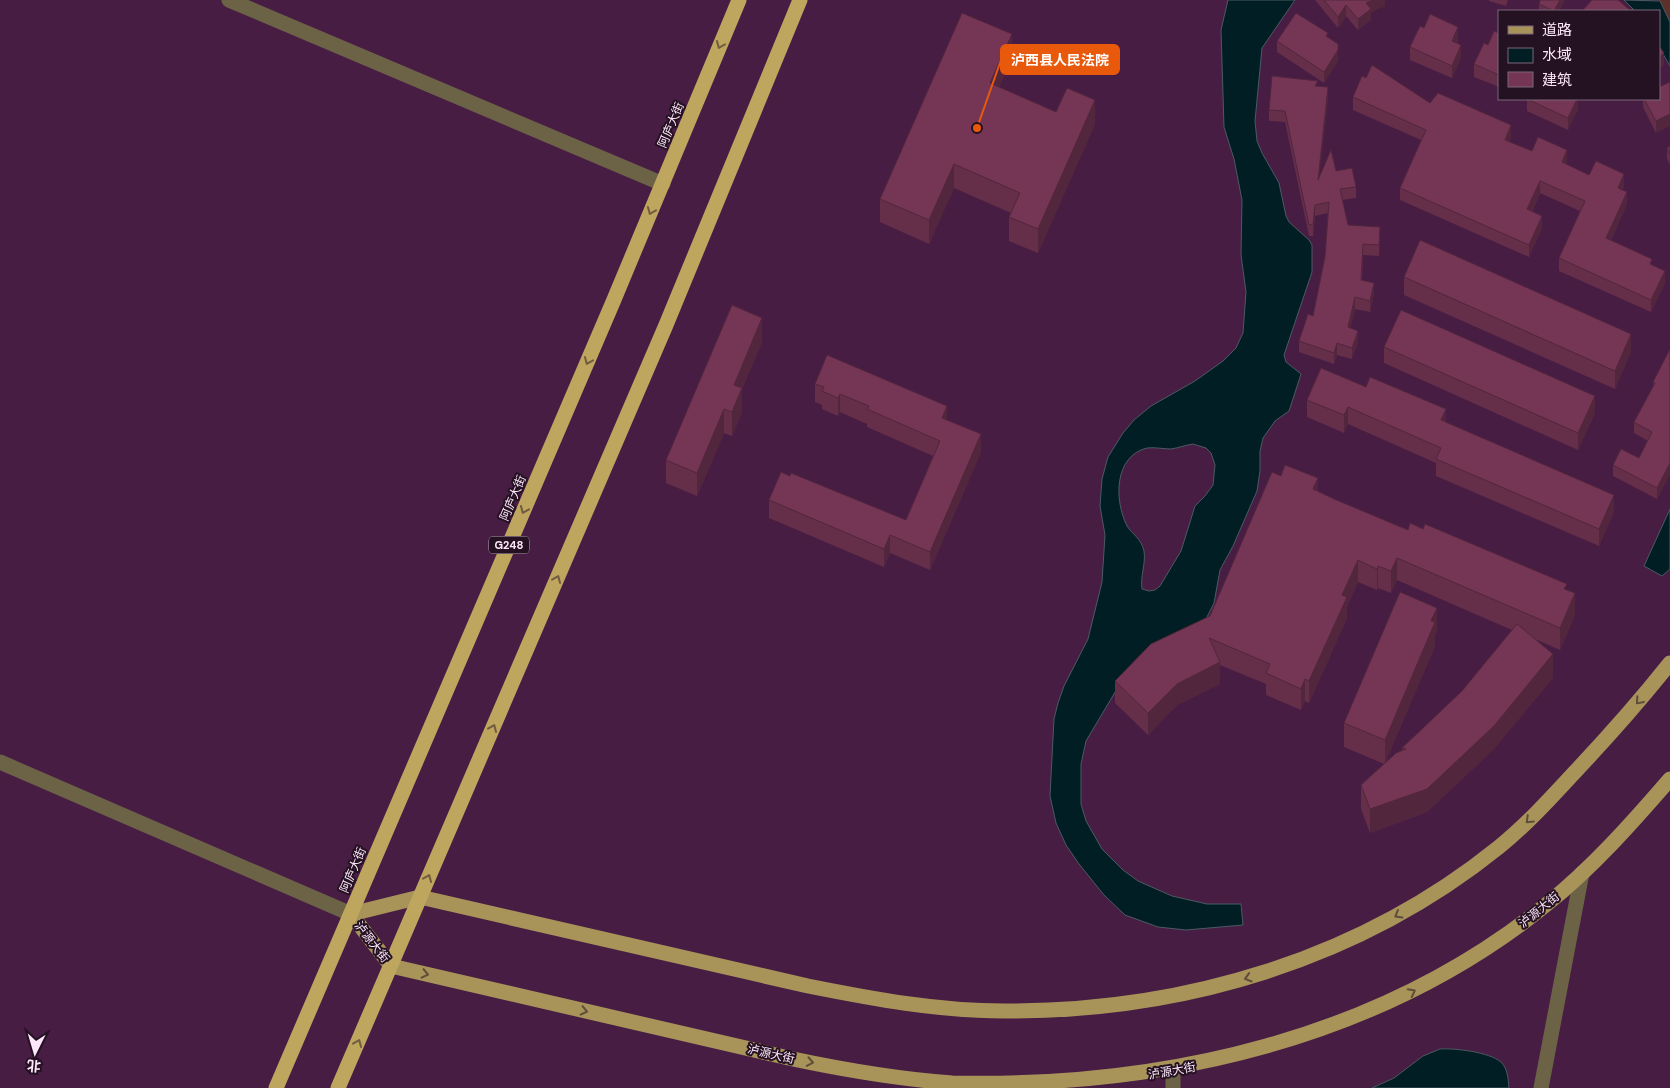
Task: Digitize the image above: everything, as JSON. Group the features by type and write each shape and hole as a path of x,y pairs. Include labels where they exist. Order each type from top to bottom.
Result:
{"highway":[{"name":"阿庐大街","path":"276,1088 614,302 739,0"},
{"path":"338,1088 666,324 800,0"}],"main road":[{"path":"351,914 420,897 808,986 860,997 911,1004 993,1010 1048,1010 1097,1007 1193,992 1269,972 1318,954 1395,917 1466,872 1500,847 1531,820 1609,736 1670,663"},
{"name":"泸源大街","path":"351,914 391,966 793,1059 847,1070 952,1083 1001,1085 1104,1081 1173,1071 1255,1054 1301,1040 1390,1004 1431,982 1495,943 1547,904 1582,873 1670,779"}],"street":[{"path":"230,0 662,184"},
{"path":"0,762 351,914"},
{"path":"1541,1088 1582,873"},
{"path":"1173,1071 1173,1088"}],"shaded area":[{"path":"1670,0 1670,22 1660,1"}],"water":[{"path":"1228,0 1295,0 1262,48 1255,121 1257,141 1279,183 1286,216 1289,222 1312,245 1312,272 1284,355 1286,362 1301,374 1289,411 1275,421 1263,438 1260,451 1257,491 1233,546 1220,570 1214,603 1205,621 1130,667 1086,741 1081,764 1081,804 1086,821 1102,849 1123,870 1138,881 1172,896 1207,904 1241,904 1243,925 1186,930 1158,927 1125,915 1104,895 1066,845 1056,823 1050,796 1054,719 1064,686 1088,639 1102,582 1105,535 1100,506 1102,479 1108,457 1123,433 1134,420 1151,406 1195,381 1223,361 1236,348 1243,333 1246,292 1241,255 1242,200 1234,159 1224,127 1221,30","holes":["1193,444 1206,448 1211,453 1215,465 1213,485 1195,506 1181,551 1160,586 1155,590 1142,589 1143,547 1139,539 1127,526 1120,504 1120,480 1123,469 1128,460 1136,453 1147,448 1171,449"]},
{"path":"1624,0 1660,1 1670,22 1670,66 1660,49 1660,10 1634,10"},
{"path":"1670,509 1670,569 1662,576 1644,566"},
{"path":"1440,1049 1472,1051 1496,1059 1505,1068 1509,1088 1372,1088 1394,1078 1423,1056"}],"building":[{"path":"1324,0 1374,0 1366,3 1371,9 1358,19 1346,5 1338,17"},
{"path":"1540,0 1560,0 1555,10 1539,4"},
{"path":"1592,0 1618,0 1630,10 1583,10"},
{"path":"962,13 1012,34 990,83 1056,112 1067,88 1095,100 1038,229 1009,217 1020,193 954,164 929,220 880,199"},
{"path":"1296,13 1328,33 1326,36 1338,44 1338,50 1324,72 1277,41"},
{"path":"1430,14 1458,27 1452,41 1461,45 1452,66 1410,47 1420,26 1424,28"},
{"path":"1494,31 1498,33 1498,75 1474,64 1484,43 1488,45"},
{"path":"1660,47 1664,53 1660,57"},
{"path":"1372,65 1430,103 1438,93 1511,125 1505,140 1532,151 1538,137 1567,150 1562,162 1589,175 1596,161 1624,174 1618,188 1627,192 1606,238 1652,259 1650,264 1665,271 1651,300 1559,258 1585,201 1540,181 1527,209 1542,216 1529,245 1400,188 1426,130 1353,97 1362,76 1366,78"},
{"path":"1272,76 1318,81 1315,86 1328,87 1318,180 1331,150 1336,171 1352,168 1356,187 1340,189 1348,225 1380,227 1379,245 1363,244 1361,280 1374,283 1370,301 1355,297 1348,327 1358,331 1352,348 1337,343 1334,353 1299,341 1308,314 1313,316 1325,257 1329,202 1315,205 1313,224 1309,225 1285,111 1269,110"},
{"path":"1670,82 1670,114 1656,121 1645,100 1660,100 1660,87"},
{"path":"1529,100 1577,100 1568,118"},
{"path":"1420,240 1631,334 1615,371 1404,277"},
{"path":"732,305 762,318 734,385 742,388 732,412 724,409 697,473 666,460"},
{"path":"1401,310 1595,396 1578,433 1384,347"},
{"path":"1670,349 1670,463 1657,488 1613,465 1621,449 1639,458 1652,432 1634,422 1655,383 1653,382"},
{"path":"827,355 947,406 942,418 981,434 930,552 890,535 884,549 769,500 781,472 790,476 791,473 906,520 940,441 867,409 869,406 840,394 838,398 822,391 824,387 815,384"},
{"path":"1321,368 1366,387 1370,377 1446,409 1441,420 1614,495 1599,529 1436,459 1441,448 1348,407 1344,415 1307,400"},
{"path":"1285,465 1318,478 1313,489 1334,499 1408,530 1410,523 1423,529 1425,524 1567,584 1564,589 1575,593 1560,628 1397,558 1391,571 1378,566 1377,569 1358,560 1342,595 1347,597 1309,681 1305,679 1301,689 1266,673 1270,664 1209,638 1220,662 1177,684 1148,713 1115,681 1151,644 1210,616 1272,472 1281,476"},
{"path":"1400,592 1437,608 1431,621 1435,622 1385,740 1344,723"},
{"path":"1517,624 1553,654 1494,726 1427,789 1370,809 1361,785 1396,753 1406,749 1402,748 1462,691"}],"place":[{"name":"泸西县人民法院","path":"977,128"}]}
